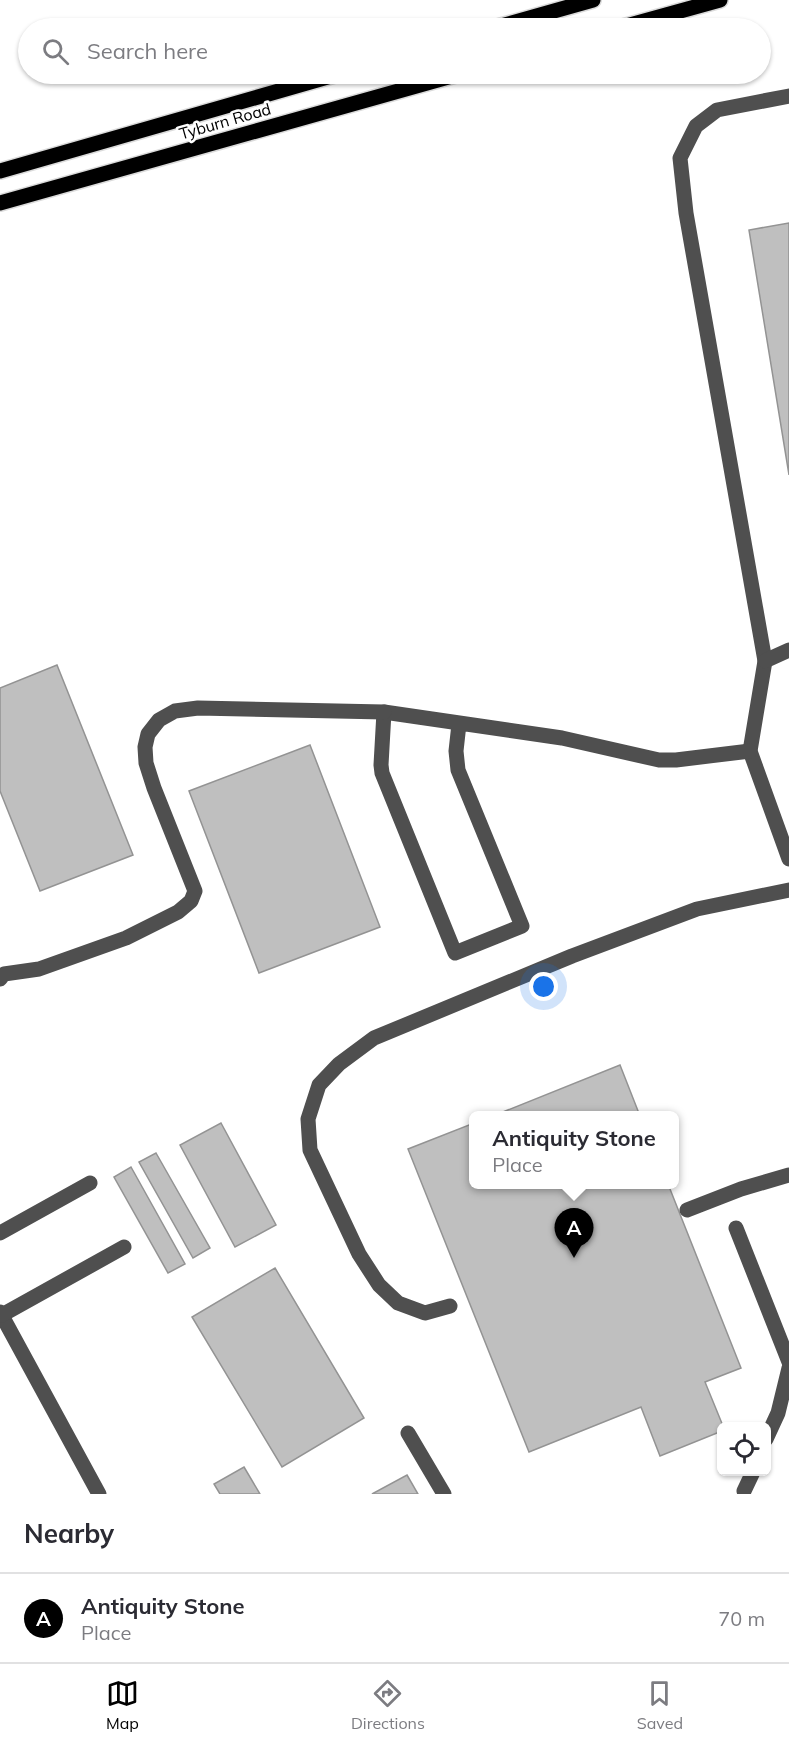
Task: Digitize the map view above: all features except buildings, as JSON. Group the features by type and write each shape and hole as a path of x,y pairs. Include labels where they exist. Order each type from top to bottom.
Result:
{"main road":[{"path":"529,18 593,0"},
{"path":"655,18 720,0"},
{"name":"Tyburn Road","path":"0,171 303,84"},
{"name":"Tyburn Road","path":"0,203 423,84"}],"street":[{"path":"789,96 717,110 696,126 680,158 686,213 765,661 750,751 789,859"},
{"path":"765,661 789,650"},
{"path":"0,980 4,974 39,969 126,938 178,912 191,901 195,891 146,763 145,747 148,734 159,720 175,711 198,708 384,712 562,738 659,760 750,751"},
{"path":"384,712 382,773 455,953 522,926 460,777 456,762 459,724"},
{"path":"450,1306 425,1313 398,1303 379,1285 359,1254 310,1150 308,1119 320,1085 339,1064 374,1038 697,909 789,890"},
{"path":"687,1210 741,1189 789,1175"},
{"path":"0,1233 90,1183"},
{"path":"736,1228 789,1362"},
{"path":"99,1494 1,1314 124,1247"},
{"path":"771,1428 778,1413 789,1368"},
{"path":"408,1434 444,1494"},
{"path":"744,1491 751,1476"}],"place":[{"name":"Antiquity Stone","path":"574,1258"}]}
